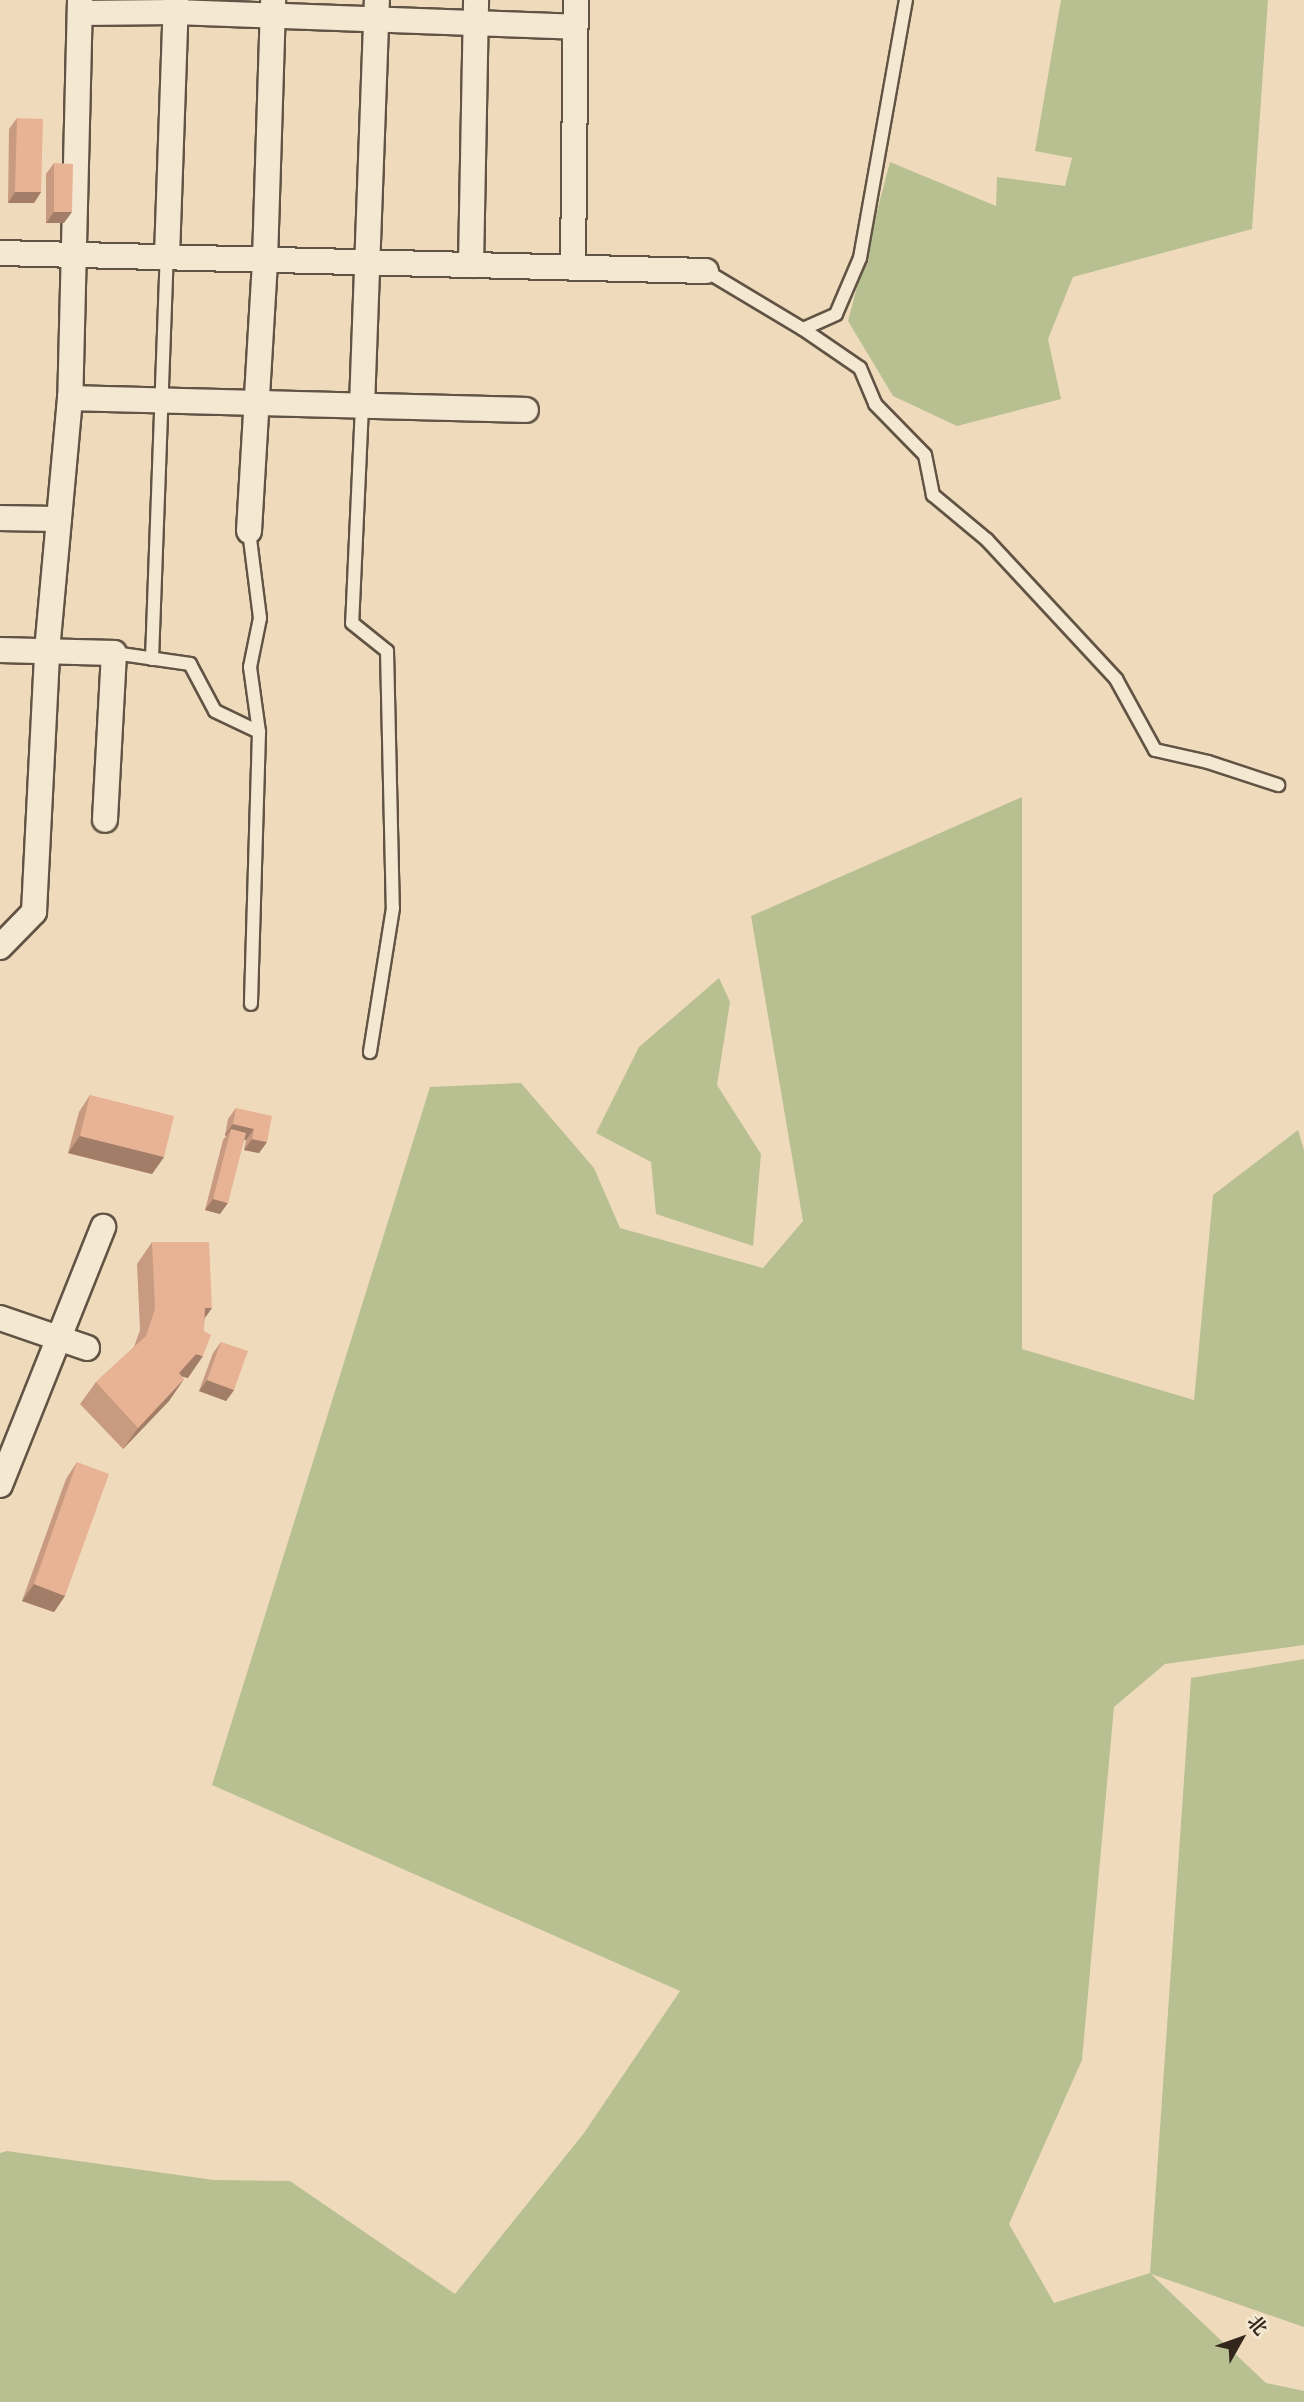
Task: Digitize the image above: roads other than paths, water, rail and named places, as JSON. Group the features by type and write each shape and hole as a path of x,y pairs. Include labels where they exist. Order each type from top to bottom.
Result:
{"street":[{"path":"573,268 576,0"},
{"path":"0,947 34,912 47,651 70,398 80,7 176,6 476,12 575,27"},
{"path":"167,256 176,6"},
{"path":"249,531 265,260 273,8"},
{"path":"362,405 377,10"},
{"path":"471,265 476,12"},
{"path":"0,253 706,271"},
{"path":"70,398 526,410"},
{"path":"0,518 59,519"},
{"path":"0,650 114,653 106,820"},
{"path":"0,1485 103,1227"},
{"path":"0,1318 87,1348"}],"lane":[{"path":"803,329 836,314 860,258 906,0"},
{"path":"152,659 167,256"},
{"path":"706,271 803,329 860,368 875,404 925,455 933,495 987,540 1116,679 1155,750 1208,762 1278,785"},
{"path":"362,405 352,623 387,651 393,908 370,1052"},
{"path":"249,531 260,618 250,667 259,732 251,1004"},
{"path":"114,653 190,664 215,711 259,732"}]}
